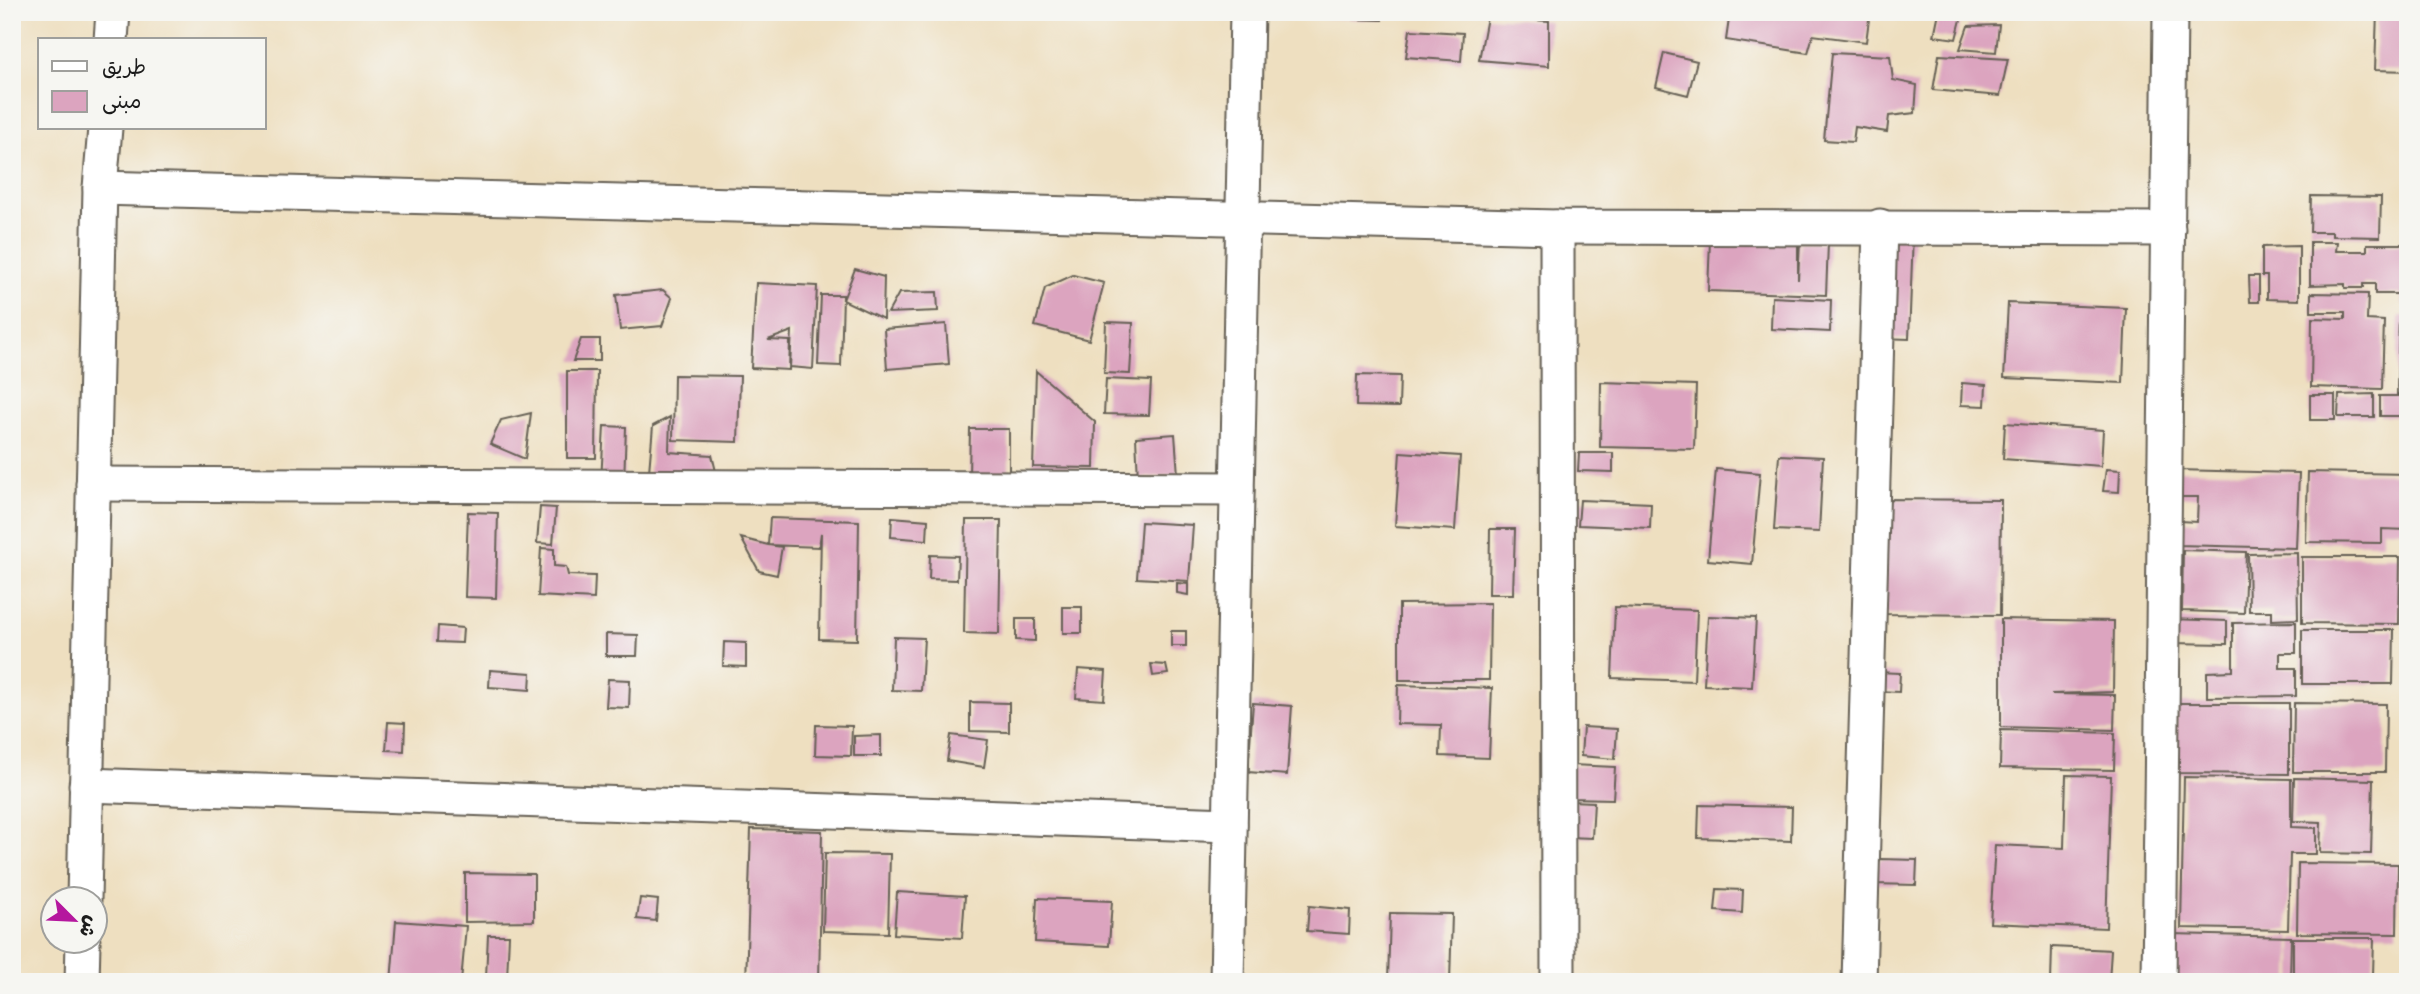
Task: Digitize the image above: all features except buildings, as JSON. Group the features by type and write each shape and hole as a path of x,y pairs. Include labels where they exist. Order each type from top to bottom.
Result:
{"street":[{"path":"111,38 113,12"},
{"path":"1227,982 1247,12"},
{"path":"2159,982 2171,12"},
{"path":"84,886 100,188 104,130"},
{"path":"100,188 1557,227 2168,229"},
{"path":"1859,982 1880,226"},
{"path":"1557,227 1558,982"},
{"path":"93,484 1237,489"},
{"path":"86,785 1230,825"},
{"path":"82,982 83,956"}]}
